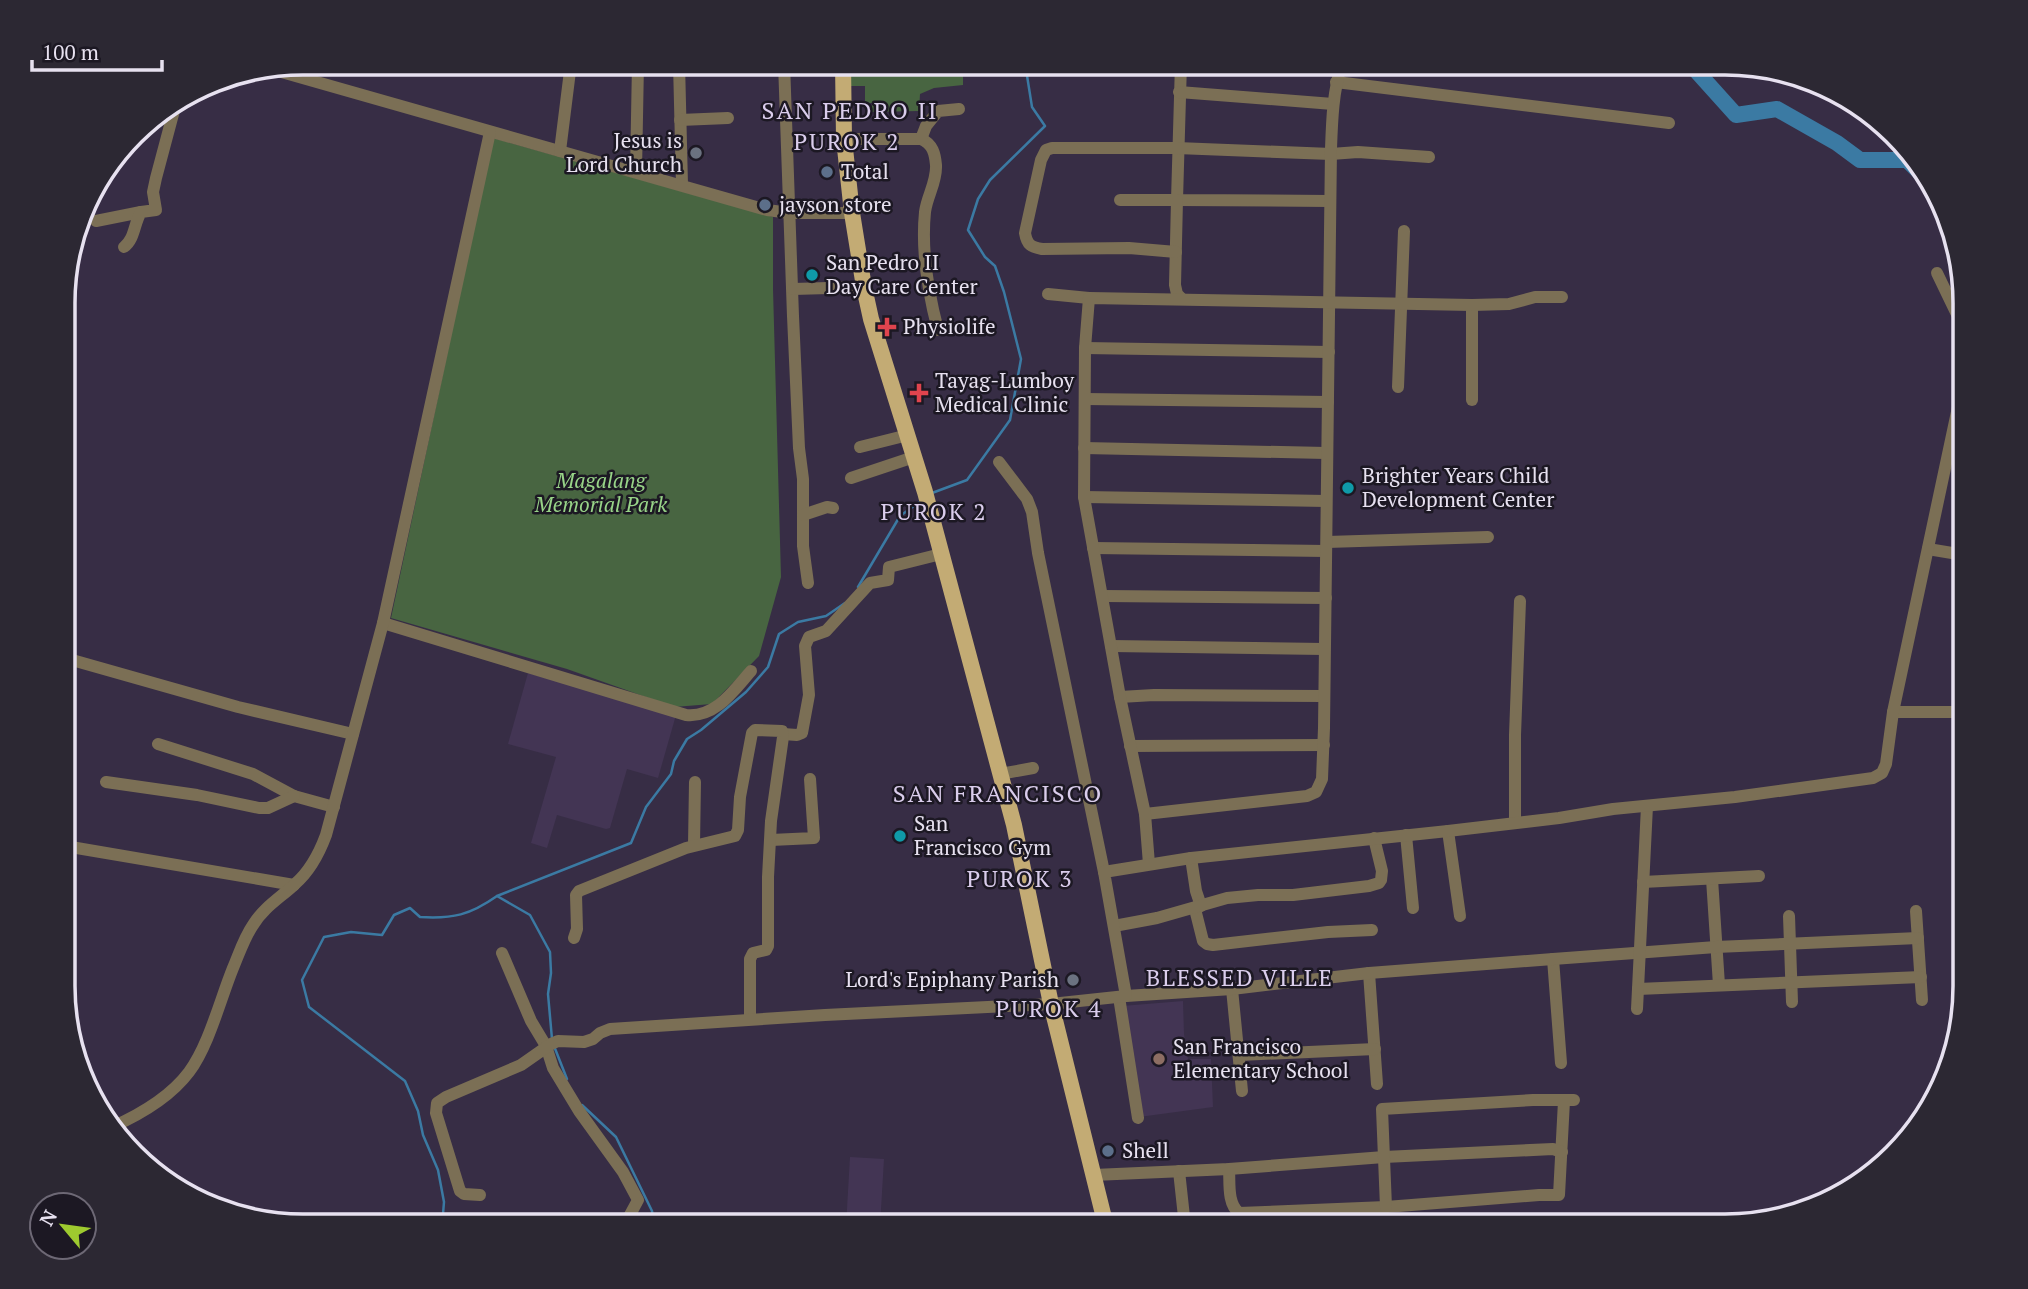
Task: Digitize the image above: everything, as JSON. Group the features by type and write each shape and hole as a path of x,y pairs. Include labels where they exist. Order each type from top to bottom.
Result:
{"main road":[{"path":"843,75 844,139 852,213 871,319 925,492 1014,825 1052,1004 1103,1213"}],"street":[{"path":"559,151 569,75"},
{"path":"636,172 638,75"},
{"path":"679,75 682,185"},
{"path":"784,75 799,448 803,479 803,546 808,583"},
{"path":"1180,75 1175,285 1177,294 1182,299"},
{"path":"1145,814 1307,796 1316,792 1322,779 1331,154 1333,104 1338,75"},
{"path":"294,76 766,210 790,213 852,213"},
{"path":"1336,82 1669,123"},
{"path":"1179,92 1333,104"},
{"path":"921,139 926,126 938,111 959,108"},
{"path":"96,221 156,210 153,192 172,117"},
{"path":"680,120 728,118"},
{"path":"120,1123 159,1099 189,1072 203,1048 225,986 251,926 269,905 310,868 321,848 383,623 490,132"},
{"path":"844,139 921,139 933,149 936,164 934,183 925,209 924,240 929,296 938,330"},
{"path":"1176,252 1129,248 1042,249 1027,244 1025,233 1041,160 1048,149 1177,148 1331,154 1358,152 1429,157"},
{"path":"1120,200 1331,201"},
{"path":"124,247 130,242 141,212"},
{"path":"1398,387 1404,231"},
{"path":"1937,273 1952,304"},
{"path":"793,289 864,287"},
{"path":"1048,293 1089,298 1472,305 1508,304 1535,297 1562,297"},
{"path":"1089,298 1085,348 1084,497 1120,697 1145,814 1149,864"},
{"path":"1472,305 1472,400"},
{"path":"1085,348 1329,352"},
{"path":"1085,399 1328,402"},
{"path":"860,447 908,435"},
{"path":"1104,872 1191,858 1448,831 1873,778 1882,773 1886,764 1893,712 1952,436"},
{"path":"1084,448 1326,453"},
{"path":"851,478 914,457"},
{"path":"999,462 1021,488 1032,512 1114,926 1138,1118"},
{"path":"1084,497 1326,501"},
{"path":"803,515 827,507 832,508"},
{"path":"1093,548 1326,547 1488,537"},
{"path":"1928,550 1952,553"},
{"path":"574,938 577,929 576,895 579,891 694,845 737,834 740,797 752,733 755,730 782,731 783,734 797,735 802,733 808,695 805,646 809,638 826,631 870,583 888,580 889,567 942,554"},
{"path":"1103,596 1325,598"},
{"path":"1515,823 1520,601"},
{"path":"383,623 686,715 695,716 713,710 751,671"},
{"path":"1111,646 1324,649"},
{"path":"75,661 238,708 354,734"},
{"path":"1120,697 1324,696"},
{"path":"1893,712 1952,712"},
{"path":"750,1019 751,960 753,953 766,950 768,946 767,898 771,821 783,734"},
{"path":"158,744 253,774 294,796 334,807"},
{"path":"1130,746 1324,745"},
{"path":"1000,774 1033,768"},
{"path":"771,839 814,838 810,779"},
{"path":"106,782 259,808 272,807 294,796"},
{"path":"694,845 695,782"},
{"path":"1637,1009 1647,806"},
{"path":"1448,831 1461,916"},
{"path":"1406,835 1413,908"},
{"path":"1114,926 1145,921 1227,898 1293,895 1360,888 1379,883 1382,871 1374,838"},
{"path":"75,848 294,885"},
{"path":"1191,858 1203,941 1207,944 1371,930"},
{"path":"1643,882 1759,876"},
{"path":"1712,879 1719,985"},
{"path":"1916,911 1923,1000"},
{"path":"1789,916 1792,1002"},
{"path":"480,1195 464,1194 460,1191 436,1113 437,1103 521,1065 546,1046 558,1041 584,1042 610,1029 1052,1004 1232,989 1369,972 1716,947 1918,938"},
{"path":"502,953 531,1020 546,1046 553,1068 579,1111 623,1172 638,1200 631,1214"},
{"path":"1553,959 1561,1063"},
{"path":"1369,972 1377,1084"},
{"path":"1638,989 1921,977"},
{"path":"1232,989 1242,1091"},
{"path":"1238,1055 1375,1049"},
{"path":"1229,1169 1231,1203 1238,1213 1386,1206 1559,1195 1569,1100 1382,1109 1386,1206"},
{"path":"1094,1175 1229,1169 1384,1157 1553,1149 1562,1152"},
{"path":"1179,1171 1184,1213"}],"shaded area":[{"path":"528,673 676,715 658,778 627,769 610,828 557,815 547,848 531,843 556,757 508,744"},
{"name":"San Francisco Elementary School","path":"1183,1001 1188,1059 1211,1059 1213,1107 1139,1117 1122,1006"},
{"path":"850,1157 884,1159 881,1214 847,1214"}],"green space":[{"path":"850,75 963,75 963,85 934,88 920,94 919,111 872,112 872,103 865,103 865,86 850,86"},
{"name":"Magalang Memorial Park","path":"493,138 773,217 781,577 759,656 712,704 674,707 567,669 391,618"}],"waterway":[{"path":"932,493 967,480 1010,420 1021,359 995,266 985,257 968,230 978,199 990,180 1045,126 1032,107 1027,75"},
{"path":"1700,75 1736,115 1777,109 1837,143 1860,160 1902,160"},
{"path":"858,587 900,516 921,501"},
{"path":"443,1214 444,1202 438,1170 405,1081 309,1007 302,980 324,937 351,932 382,935 394,915 410,908 420,917 461,914 478,908 497,896 631,843 646,807 671,774 674,761 687,739 746,692 768,667 779,634 798,622 826,616 845,603"},
{"path":"497,896 530,915 550,952 548,994 552,1039"},
{"path":"554,1046 567,1079"},
{"path":"582,1105 616,1137 652,1214"}],"place":[{"name":"Jesus is Lord Church","path":"696,153"},
{"name":"Total","path":"827,172"},
{"name":"jayson store","path":"765,205"},
{"name":"San Pedro II Day Care Center","path":"812,275"},
{"name":"Physiolife","path":"887,327"},
{"name":"Tayag-Lumboy Medical Clinic","path":"919,393"},
{"name":"Brighter Years Child Development Center","path":"1348,488"},
{"name":"San Francisco Gym","path":"900,836"},
{"name":"Lord's Epiphany Parish","path":"1073,980"},
{"name":"San Francisco Elementary School","path":"1159,1059"},
{"name":"Shell","path":"1108,1151"}],"district":[{"name":"SAN PEDRO II","path":"850,111"},
{"name":"PUROK 2","path":"847,142"},
{"name":"PUROK 2","path":"934,512"},
{"name":"SAN FRANCISCO","path":"998,794"},
{"name":"PUROK 3","path":"1020,879"},
{"name":"BLESSED VILLE","path":"1240,978"},
{"name":"PUROK 4","path":"1049,1009"}]}
